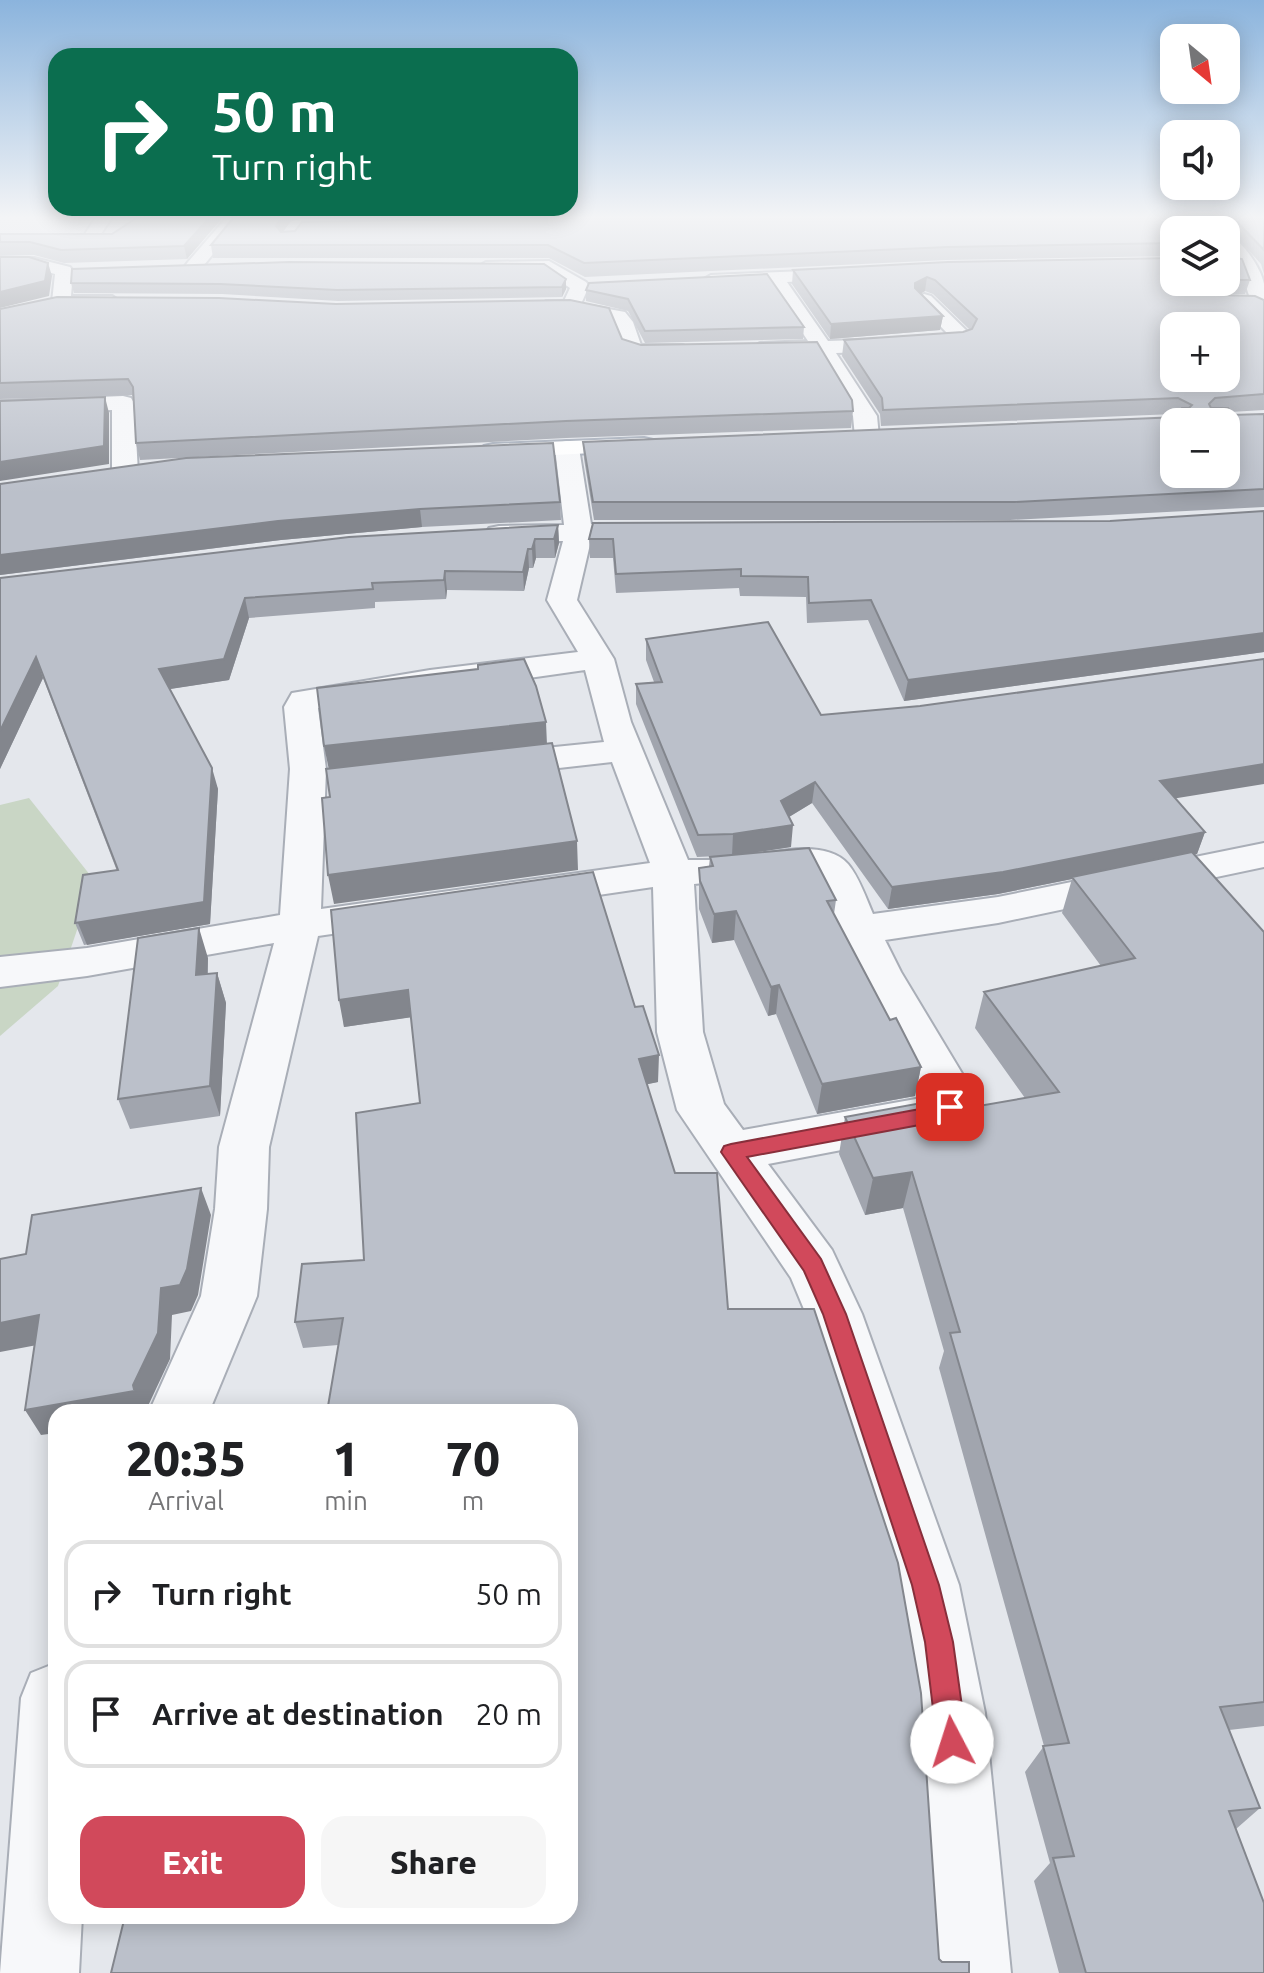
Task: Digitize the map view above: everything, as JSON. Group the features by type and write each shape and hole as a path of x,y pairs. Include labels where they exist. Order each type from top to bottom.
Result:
{"main road":[{"path":"859,438 896,436"},
{"path":"462,453 662,444"},
{"path":"100,476 151,470"}],"street":[{"path":"585,309 618,316 632,349 636,351 705,351"},
{"path":"797,309 865,416 859,438"},
{"path":"745,350 824,348 960,338 962,336 934,309"},
{"path":"0,408 123,403 127,440 125,472"},
{"path":"567,448 579,533 562,600 598,659 614,722 673,872 680,1032 701,1110 774,1209 818,1278 834,1314 926,1585 950,1713 971,1973"},
{"path":"473,534 681,530"},
{"path":"182,1404 229,1296 241,1209 244,1147 300,925 323,784 308,769 301,707 304,700 598,659"},
{"path":"463,767 625,750"},
{"path":"858,930 998,910 1264,855"},
{"path":"0,972 87,962 300,925 673,872 728,871 799,862 824,864 832,870 858,930 951,1095 950,1107 941,1113 731,1152"},
{"path":"39,1973 48,1827"}],"green space":[{"path":"29,798 94,880 58,986 0,1036 0,805"}],"building":[{"path":"0,309 609,309 622,339 641,345 817,342 852,400 853,411 566,421 136,443 133,387 128,379 0,383"},
{"path":"633,309 791,309 804,327 645,331"},
{"path":"820,309 936,309 943,316 831,324"},
{"path":"966,309 1264,309 1264,394 1215,398 1209,404 1211,408 1189,408 1192,405 1178,398 883,410 882,398 844,340 972,329 977,319"},
{"path":"105,397 104,446 0,462 0,401"},
{"path":"1264,414 1264,489 1014,502 593,502 583,442 1160,418 1160,488 1240,488 1240,415"},
{"path":"553,443 560,502 420,509 278,521 0,555 0,484 186,458"},
{"path":"1264,511 1264,633 908,680 871,600 809,603 808,577 741,576 741,569 616,574 613,539 589,539 593,523 1110,521"},
{"path":"558,525 554,539 535,539 532,549 528,549 523,572 445,571 444,580 372,583 373,589 245,598 224,659 159,669 212,768 204,902 75,923 83,875 118,870 36,657 0,731 0,578 349,537"},
{"path":"768,622 821,715 920,706 1264,659 1264,764 1160,781 1205,832 1003,872 892,887 815,782 781,801 793,825 733,834 698,835 636,684 662,682 646,639"},
{"path":"524,659 536,686 546,722 324,746 317,688 478,669 478,665"},
{"path":"552,743 577,841 328,875 322,798 330,797 326,769"},
{"path":"809,848 836,900 827,901 890,1020 896,1018 921,1067 822,1084 779,985 771,987 736,911 714,914 700,881 699,868 713,866 710,857"},
{"path":"1192,852 1264,932 1264,1702 1220,1707 1260,1808 1229,1811 1264,1903 1264,1973 1086,1973 1053,1858 1074,1856 1043,1746 1069,1743 950,1333 960,1332 912,1172 873,1178 845,1117 943,1099 950,1111 1059,1092 984,992 1135,958 1072,877"},
{"path":"593,872 635,1007 643,1006 659,1055 639,1059 675,1173 717,1173 728,1309 814,1309 898,1563 921,1693 939,1959 942,1962 969,1962 969,1973 111,1973 123,1924 578,1924 578,1404 328,1404 343,1318 295,1322 302,1264 364,1260 356,1113 420,1103 408,990 339,1000 331,910"},
{"path":"199,928 196,975 217,973 210,1086 118,1099 138,938"},
{"path":"201,1188 187,1269 180,1285 161,1288 158,1333 133,1385 134,1389 140,1390 25,1410 39,1315 0,1323 0,1259 26,1254 32,1215"}],"route":[{"path":"950,1107 941,1113 731,1152 813,1266 834,1314 926,1585 939,1642 952,1742"}]}
